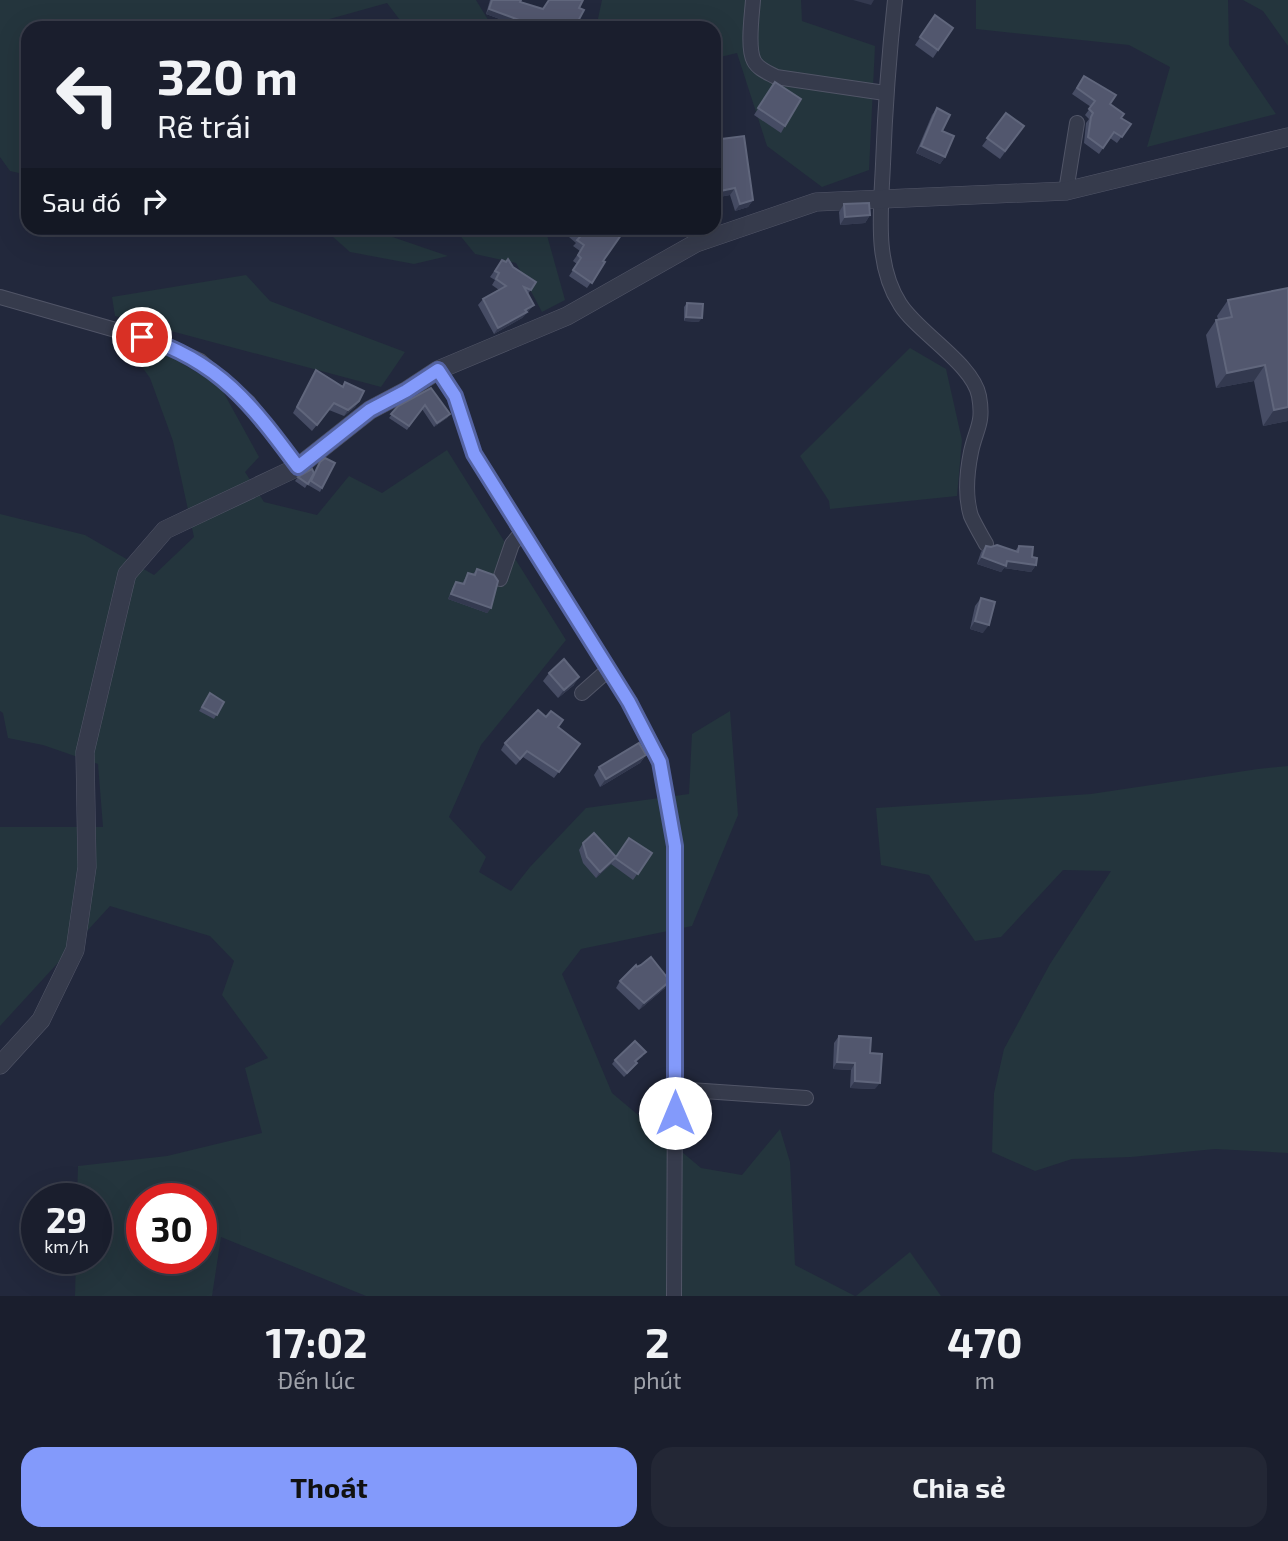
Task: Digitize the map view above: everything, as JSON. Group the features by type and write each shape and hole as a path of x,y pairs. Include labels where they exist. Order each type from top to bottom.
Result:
{"street":[{"path":"752,0 751,48 754,62 764,71 776,77 885,93"},
{"path":"895,0 885,93 881,200 881,237 887,277 900,305 959,363 978,393 981,422 971,451 967,484 971,514 986,544"},
{"path":"1066,191 1077,123"},
{"path":"721,234 816,202 1066,191 1288,137"},
{"path":"0,1065 41,1020 75,950 87,867 85,752 127,574 165,530 298,467 370,410 438,370 567,316 696,243 719,235"},
{"path":"0,297 124,331 185,353 200,362 248,402 298,467"},
{"path":"438,370 455,396 474,454 629,702 660,762 675,846 674,1296"},
{"path":"500,579 512,544 522,532"},
{"path":"582,693 608,670"},
{"path":"675,1089 806,1098"}],"shaded area":[{"path":"0,0 476,0 489,21 401,21 387,3 326,21 21,21 21,173 10,171 0,157"},
{"path":"602,0 801,0 802,21 875,46 869,170 822,187 767,146 737,53 721,57 721,21 598,21"},
{"path":"976,0 1228,0 1229,45 1276,114 1147,147 1170,67 1129,45 976,29"},
{"path":"1243,0 1288,0 1288,46 1263,11"},
{"path":"331,235 387,235 448,256 414,264 350,252"},
{"path":"460,235 547,235 565,300 542,312 516,263 475,254"},
{"path":"246,275 270,301 405,352 381,387 115,316 112,297"},
{"path":"168,339 181,363 220,386 259,457 245,472 264,502 317,515 349,476 382,493 447,450 566,640 481,745 449,817 486,857 479,872 511,891 586,808 689,794 692,734 730,711 738,815 692,926 581,949 562,974 612,1093 701,1168 742,1175 780,1129 790,1162 795,1265 855,1296 366,1296 221,1237 217,1263 217,1183 126,1183 126,1274 215,1274 212,1296 75,1296 76,1274 112,1274 112,1183 77,1183 78,1166 167,1156 262,1133 245,1068 268,1058 222,995 234,961 210,936 110,906 0,1026 0,827 103,827 98,764 43,745 8,738 3,713 0,711 0,514 85,535 154,575 194,537 173,441 150,378 124,342"},
{"path":"910,348 946,369 962,440 957,496 830,509 829,501 800,456"},
{"path":"1288,766 1288,1153 1215,1149 1131,1157 1072,1159 1035,1171 992,1152 994,1093 1004,1049 1050,964 1111,871 1063,870 1001,937 975,941 929,875 881,865 876,808 1091,794"},
{"path":"910,1252 941,1296 856,1296"}],"building":[{"path":"492,0 521,0 520,2 543,9 549,0 583,0 579,8 584,10 578,21 522,21 489,9"},
{"path":"935,15 953,28 938,50 920,37"},
{"path":"1084,76 1116,95 1110,104 1124,114 1121,118 1131,124 1122,137 1114,132 1103,148 1088,137 1093,113 1089,109 1095,101 1077,88"},
{"path":"775,82 801,99 785,126 758,108"},
{"path":"937,108 950,115 942,131 954,136 945,157 921,146"},
{"path":"1006,113 1024,126 1005,151 987,138"},
{"path":"744,136 753,200 740,204 735,188 721,191 721,139"},
{"path":"869,203 870,215 845,217 844,204"},
{"path":"577,235 621,235 592,283 573,270 581,258 578,255 584,245 577,240 580,237"},
{"path":"508,259 513,267 536,282 531,290 524,287 534,305 525,310 527,312 498,328 483,299 506,286 496,279 499,273 495,271 502,260 506,262"},
{"path":"1288,288 1288,407 1274,410 1265,365 1227,373 1216,320 1232,317 1228,300"},
{"path":"687,303 703,304 702,318 686,317"},
{"path":"316,370 343,387 345,382 364,391 359,401 348,410 334,403 317,425 297,407"},
{"path":"431,388 450,414 437,423 425,405 409,426 391,414 398,406"},
{"path":"325,458 335,463 322,488 311,481 320,462"},
{"path":"312,469 314,473 308,484 298,477"},
{"path":"997,545 1018,552 1019,546 1033,547 1032,557 1037,558 1036,565 1007,561 1006,566 982,557 986,546"},
{"path":"477,569 494,575 498,581 491,608 451,594 456,582 464,584 468,573 475,575"},
{"path":"981,598 995,602 989,625 975,621"},
{"path":"564,659 579,677 564,690 549,673"},
{"path":"210,693 224,702 217,715 202,707"},
{"path":"538,710 546,717 551,711 563,720 558,727 580,744 559,772 527,751 520,759 505,743"},
{"path":"639,743 646,755 606,779 599,767"},
{"path":"594,833 616,857 629,838 652,853 638,874 615,858 600,872 587,857 583,843"},
{"path":"651,957 670,981 644,1003 620,981 636,965 641,965"},
{"path":"839,1036 871,1038 870,1053 882,1054 880,1083 855,1081 855,1063 837,1062"},
{"path":"635,1041 646,1052 635,1061 637,1063 627,1073 615,1060"}],"route":[{"path":"142,337 185,353 234,389 257,412 298,467 370,410 438,370 455,396 474,454 629,702 660,762 675,846 675,1113"}]}
